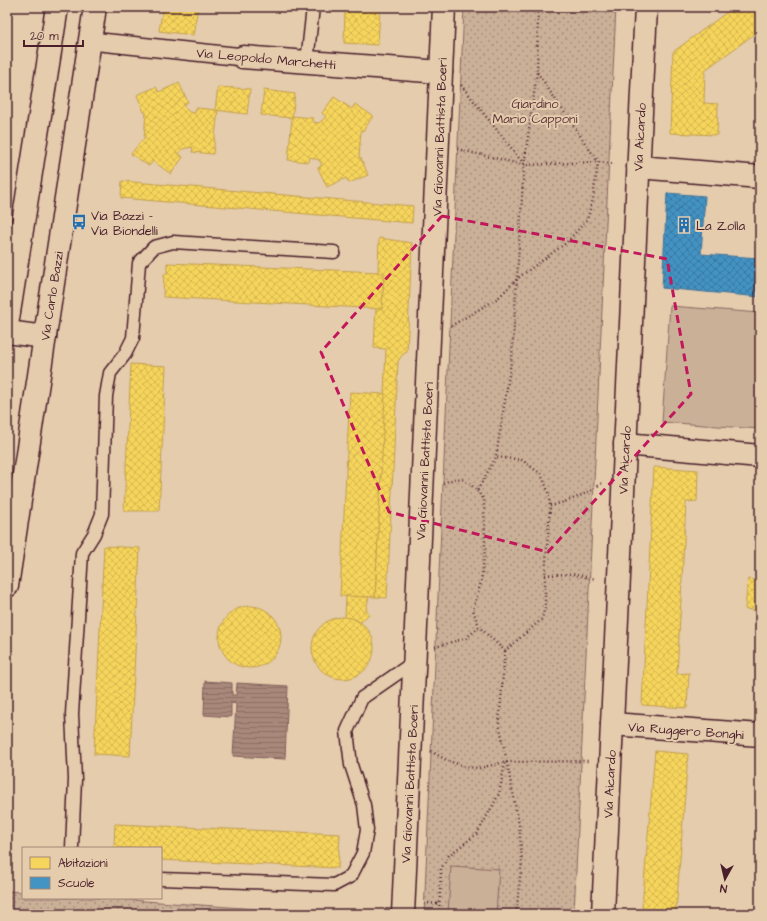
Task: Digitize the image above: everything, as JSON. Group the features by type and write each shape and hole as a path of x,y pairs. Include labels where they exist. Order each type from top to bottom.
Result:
{"street":[{"path":"7,325 58,7"},
{"name":"Via Carlo Bazzi","path":"7,586 95,7"},
{"name":"Via Giovanni Battista Boeri","path":"403,914 444,7"},
{"name":"Via Aicardo","path":"603,914 646,7"},
{"name":"Via Leopoldo Marchetti","path":"90,41 243,57 442,72"},
{"path":"638,167 760,176"},
{"path":"7,332 44,337"},
{"path":"625,444 760,456"},
{"name":"Via Ruggero Bonghi","path":"612,724 760,735"}],"lane":[{"path":"307,62 313,7"},
{"path":"72,847 75,779 72,714 82,552 94,534 102,514 106,396 110,373 125,354 133,338 140,263 154,247 173,242 334,252"},
{"path":"162,879 334,885 351,876 363,853 367,830 364,805 351,765 347,731 362,698 414,662"}],"path":[{"path":"477,491 496,457 512,356 524,165 537,72 538,7"},
{"path":"449,328 498,298 518,278 566,243 587,220 593,198 598,162 537,72"},
{"path":"460,84 524,165"},
{"path":"458,149 524,165 598,162 615,164"},
{"path":"496,457 522,460 541,474 548,491 550,506 545,574 545,607 542,620 505,651 499,723 505,762 519,824 522,860 518,909 516,914"},
{"path":"441,483 456,478 463,479 484,499 485,550 481,582 473,610 479,627 505,651"},
{"path":"550,506 568,501 592,490 602,482"},
{"path":"545,574 571,574 596,579"},
{"path":"434,647 466,638 479,627"},
{"path":"429,750 446,760 466,767 480,768 505,762 588,761"},
{"path":"439,914 440,869 449,855 477,834 499,794 505,762"},
{"path":"422,903 439,904"},
{"path":"518,909 521,914"}],"highlighted area":[{"path":"442,216 667,259 691,394 548,552 389,512 321,352"}],"green space":[{"name":"Giardino Mario Capponi","path":"464,7 616,7 574,914 424,914"},
{"path":"670,306 760,313 760,429 662,422"},
{"path":"451,866 499,869 496,914 448,914"},
{"path":"7,891 22,892 22,899 117,899 326,914 7,914"}],"shaded area":[{"path":"205,681 232,683 232,695 236,695 237,683 288,686 285,759 233,756 236,704 231,703 231,717 204,715"}],"building: Abitazioni":[{"path":"163,7 198,7 193,35 159,31"},
{"path":"345,7 380,7 378,45 344,43"},
{"path":"734,7 760,7 760,30 705,70 704,103 718,104 717,135 670,133 673,52"},
{"path":"179,83 188,102 183,105 189,112 195,113 196,108 218,110 213,154 192,152 193,147 182,149 179,153 183,157 171,174 153,161 149,166 131,154 142,140 144,140 146,112 144,112 137,95 156,87 159,92"},
{"path":"218,87 250,89 247,114 215,110"},
{"path":"264,90 295,94 292,118 261,115"},
{"path":"334,97 352,109 355,104 373,116 363,131 361,130 359,158 361,158 368,175 349,183 346,178 327,187 318,168 322,165 319,160 310,157 309,162 288,160 292,116 313,118 313,122 319,123 326,117 322,113"},
{"path":"122,181 413,206 412,223 121,198"},
{"path":"379,238 412,243 407,352 403,354 398,361 387,598 375,597 386,349 374,348 376,308 382,309 384,274 378,272"},
{"path":"167,263 378,272 384,274 382,309 163,297 164,274 167,274"},
{"path":"131,364 166,366 159,511 124,511"},
{"path":"350,392 385,394 375,597 340,596"},
{"path":"654,467 698,470 697,501 686,502 677,674 689,673 687,708 642,705"},
{"path":"104,546 140,548 130,756 94,754"},
{"path":"748,579 760,581 760,613 758,611 745,609"},
{"path":"346,596 369,597 366,609 369,614 361,622 345,617"},
{"path":"244,606 256,606 272,615 279,625 281,637 279,649 272,659 256,668 244,668 233,663 224,654 219,643 219,631 224,620 233,611"},
{"path":"343,617 355,619 365,626 372,636 374,648 372,660 365,670 355,677 343,679 331,677 321,670 314,660 312,648 314,636 321,626 331,619"},
{"path":"655,751 688,754 676,911 642,908"},
{"path":"115,824 340,834 338,868 162,860 162,847 114,847"}],"building: Scuole":[{"name":"La Zolla","path":"667,193 705,196 701,254 760,258 760,297 662,288"}],"place":[{"name":"Via Bazzi - Via Biondelli","path":"79,222"},
{"name":"La Zolla","path":"684,225"}]}
